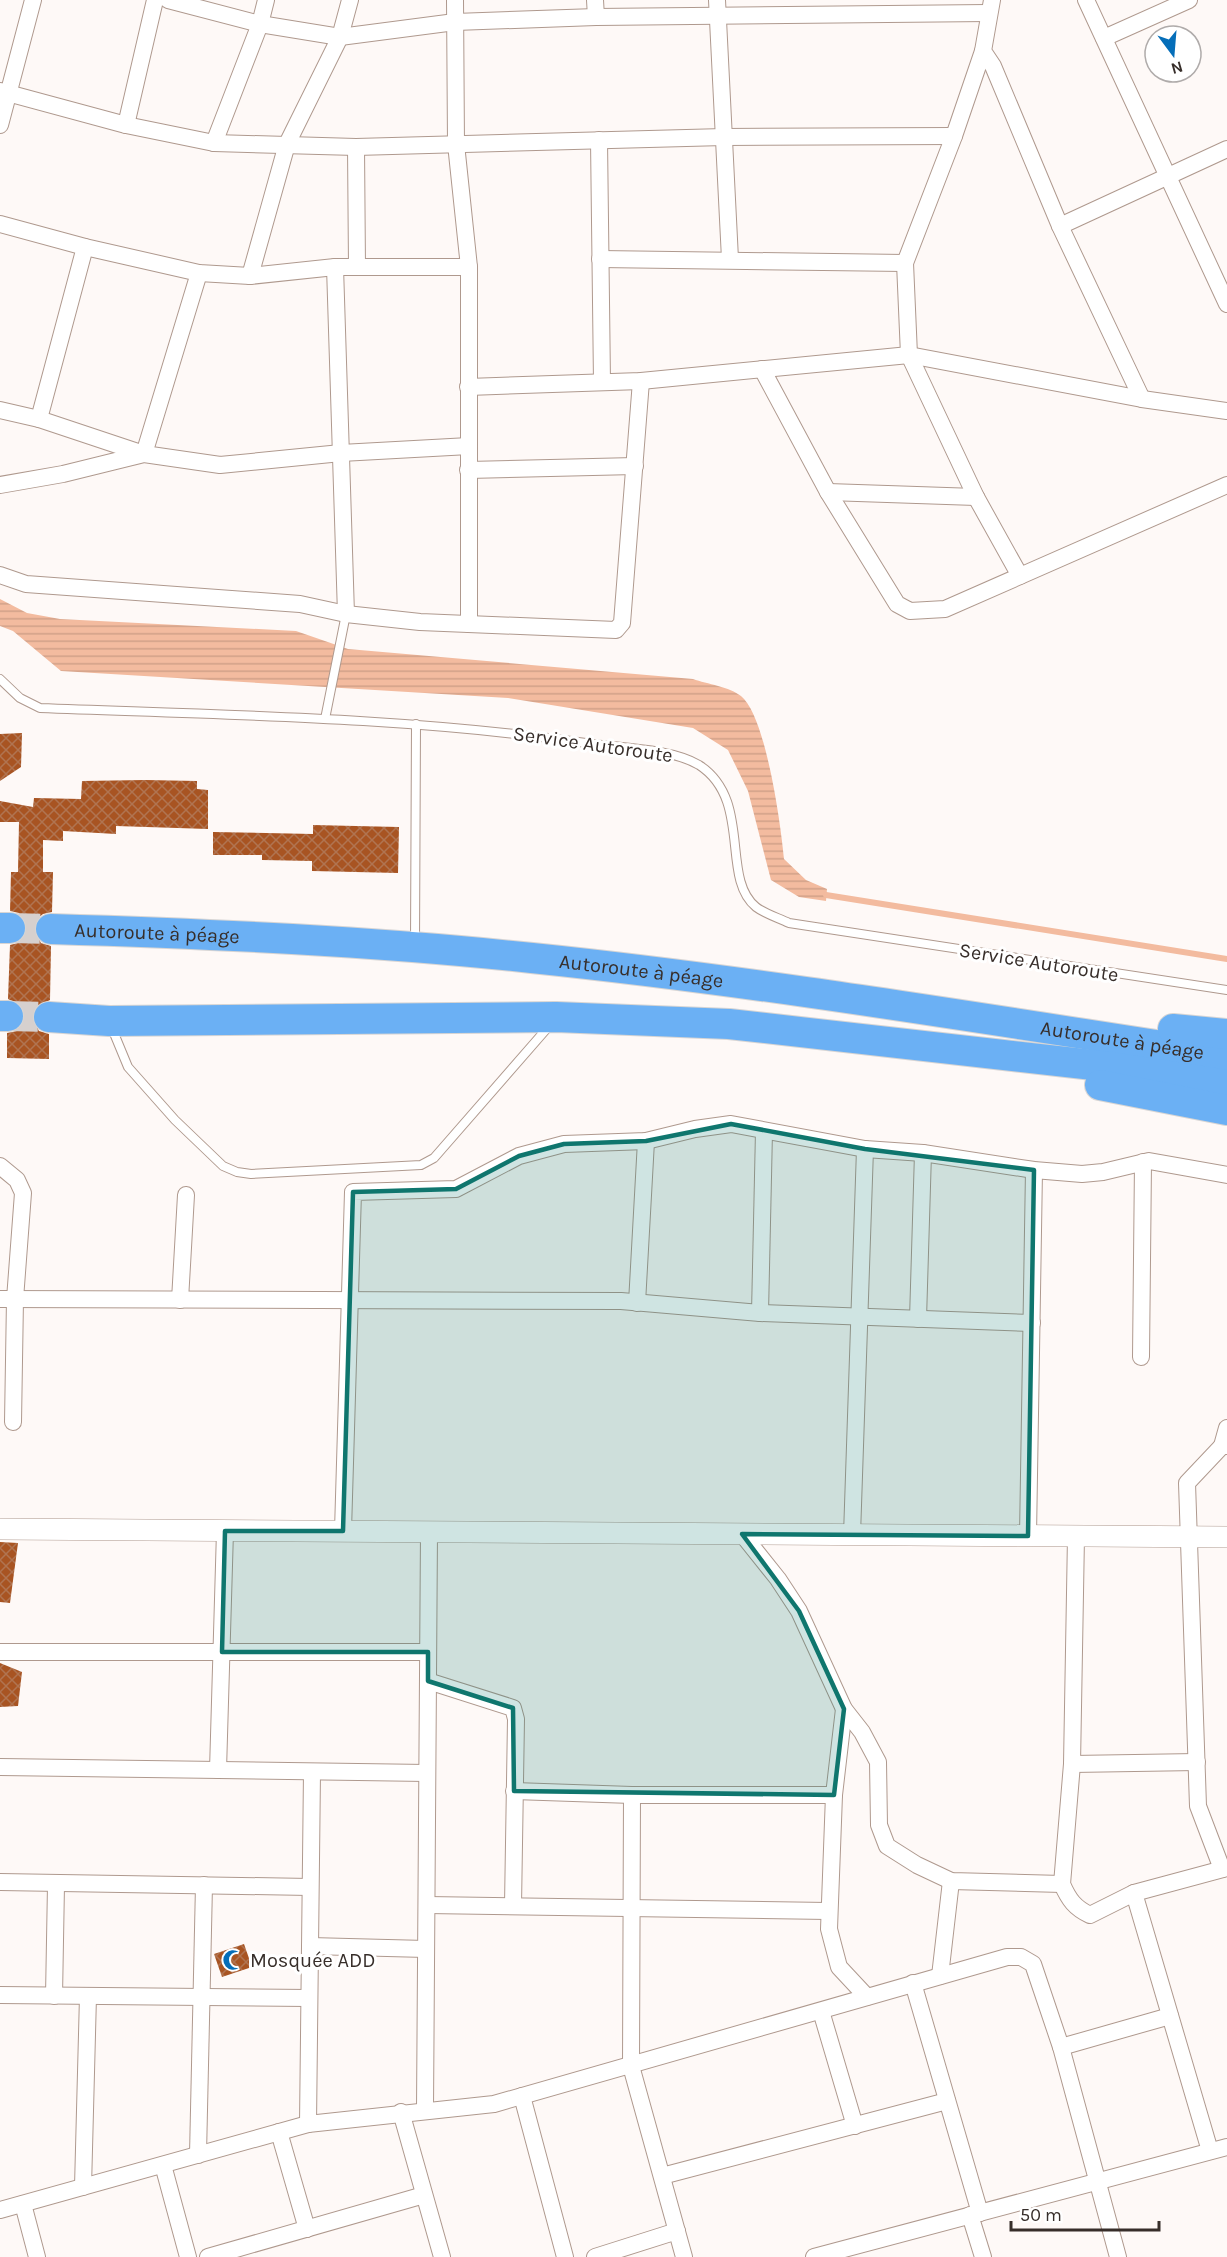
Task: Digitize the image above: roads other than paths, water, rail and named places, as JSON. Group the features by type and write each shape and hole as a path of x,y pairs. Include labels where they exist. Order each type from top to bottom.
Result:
{"highway":[{"name":"Autoroute à péage","path":"51,929 415,947 535,958 864,1001 1227,1056"},
{"path":"864,1001 1227,1034"},
{"path":"49,1017 109,1020 556,1017 729,1024 1111,1067 1227,1085"},
{"path":"891,1043 1227,1110"}],"street":[{"path":"0,125 4,92 33,0"},
{"path":"126,125 155,0"},
{"path":"168,0 260,24 340,37 455,22 596,8 990,7 983,51 954,136 905,263 909,355 976,497 1020,576"},
{"path":"214,143 260,24 266,0"},
{"path":"250,276 287,144 340,37 350,0"},
{"path":"455,0 456,144 469,267 469,624"},
{"path":"1086,0 1227,304"},
{"path":"1104,38 1189,0"},
{"path":"717,8 730,259"},
{"path":"983,51 993,66 1060,225 1142,399"},
{"path":"4,92 126,125 214,143 356,147 724,137 954,136"},
{"path":"599,140 602,382"},
{"path":"356,147 357,267"},
{"path":"1060,225 1227,149"},
{"path":"0,224 85,247 199,273 250,276 335,267 469,267"},
{"path":"39,419 85,247"},
{"path":"600,260 730,259 905,263"},
{"path":"335,267 346,614"},
{"path":"144,454 199,273"},
{"path":"468,387 641,381 909,355 1142,399 1227,411"},
{"path":"762,369 828,492 897,604 910,611 945,609 1227,485"},
{"path":"0,575 26,584 300,604 346,614 420,622 616,630 620,628 641,381"},
{"path":"0,410 39,419 144,454 220,465 341,453 469,446"},
{"path":"0,485 63,474 144,454"},
{"path":"468,470 635,466"},
{"path":"828,492 976,497"},
{"path":"343,1531 353,1192 456,1189 519,1155 564,1144 646,1141 695,1129 731,1124 865,1149 923,1153 1034,1170 1082,1174 1103,1172 1143,1162 1227,1174"},
{"path":"760,1313 764,1131"},
{"path":"638,1303 646,1141"},
{"path":"852,1535 865,1149"},
{"path":"918,1319 923,1153"},
{"path":"1141,1358 1143,1162"},
{"path":"0,1166 17,1180 23,1193 7,1299 12,1422"},
{"path":"1028,1536 1034,1170"},
{"path":"180,1300 186,1196"},
{"path":"7,1299 638,1303 760,1313 1032,1323"},
{"path":"1076,1536 1072,1764 1062,1884 1068,1899 1077,1909 1090,1915 1134,1893 1225,1869 1198,1806 1191,1537 1187,1520 1187,1483 1224,1446 1227,1428"},
{"path":"0,1529 1227,1537"},
{"path":"219,1770 225,1531"},
{"path":"425,2109 429,1532"},
{"path":"742,1534 778,1579 799,1611 844,1709 862,1732 878,1762 879,1825 887,1846 917,1865 951,1881 1062,1884"},
{"path":"0,1652 428,1652"},
{"path":"428,1681 513,1708 516,1719 513,1906"},
{"path":"844,1709 834,1795 828,1911 833,1950 839,1967 867,1997"},
{"path":"1072,1764 1197,1762"},
{"path":"0,1767 428,1773"},
{"path":"308,2124 312,1772"},
{"path":"514,1791 632,1795 834,1795"},
{"path":"632,1795 631,2066 684,2257"},
{"path":"940,1976 951,1881"},
{"path":"0,1882 56,1885 310,1887"},
{"path":"54,1996 56,1885"},
{"path":"198,2155 204,1885"},
{"path":"1134,1893 1210,2151"},
{"path":"427,1905 828,1911"},
{"path":"310,1946 426,1949"},
{"path":"0,2210 308,2124 425,2109 494,2104 913,1983 1007,1957 1021,1957 1033,1964 1061,2047 1118,2257"},
{"path":"913,1983 947,2101 975,2214 983,2257"},
{"path":"0,1995 309,1998"},
{"path":"83,2187 88,1996"},
{"path":"821,2011 855,2126"},
{"path":"1061,2047 1170,2016"},
{"path":"522,2096 565,2257"},
{"path":"662,2176 947,2101"},
{"path":"401,2112 442,2257"},
{"path":"279,2132 307,2229"},
{"path":"814,2257 1227,2147"},
{"path":"163,2165 188,2257"},
{"path":"208,2257 424,2195"},
{"path":"23,2204 38,2257"},
{"path":"595,2257 677,2231"}],"lane":[{"path":"325,719 346,614"},
{"name":"Service Autoroute","path":"0,680 20,698 40,708 416,724 526,734 681,756 698,765 717,781 726,799 745,895 756,908 789,923 1227,990"},
{"path":"415,947 416,724"},
{"path":"109,1020 128,1067 176,1120 223,1166 237,1173 251,1174 421,1164 435,1158 556,1017"}],"waterway":[{"path":"826,895 1227,959"}],"tunnel":[{"path":"10,928 51,929"},
{"path":"8,1016 49,1017"}],"place":[{"name":"Mosquée ADD","path":"233,1960"}]}
